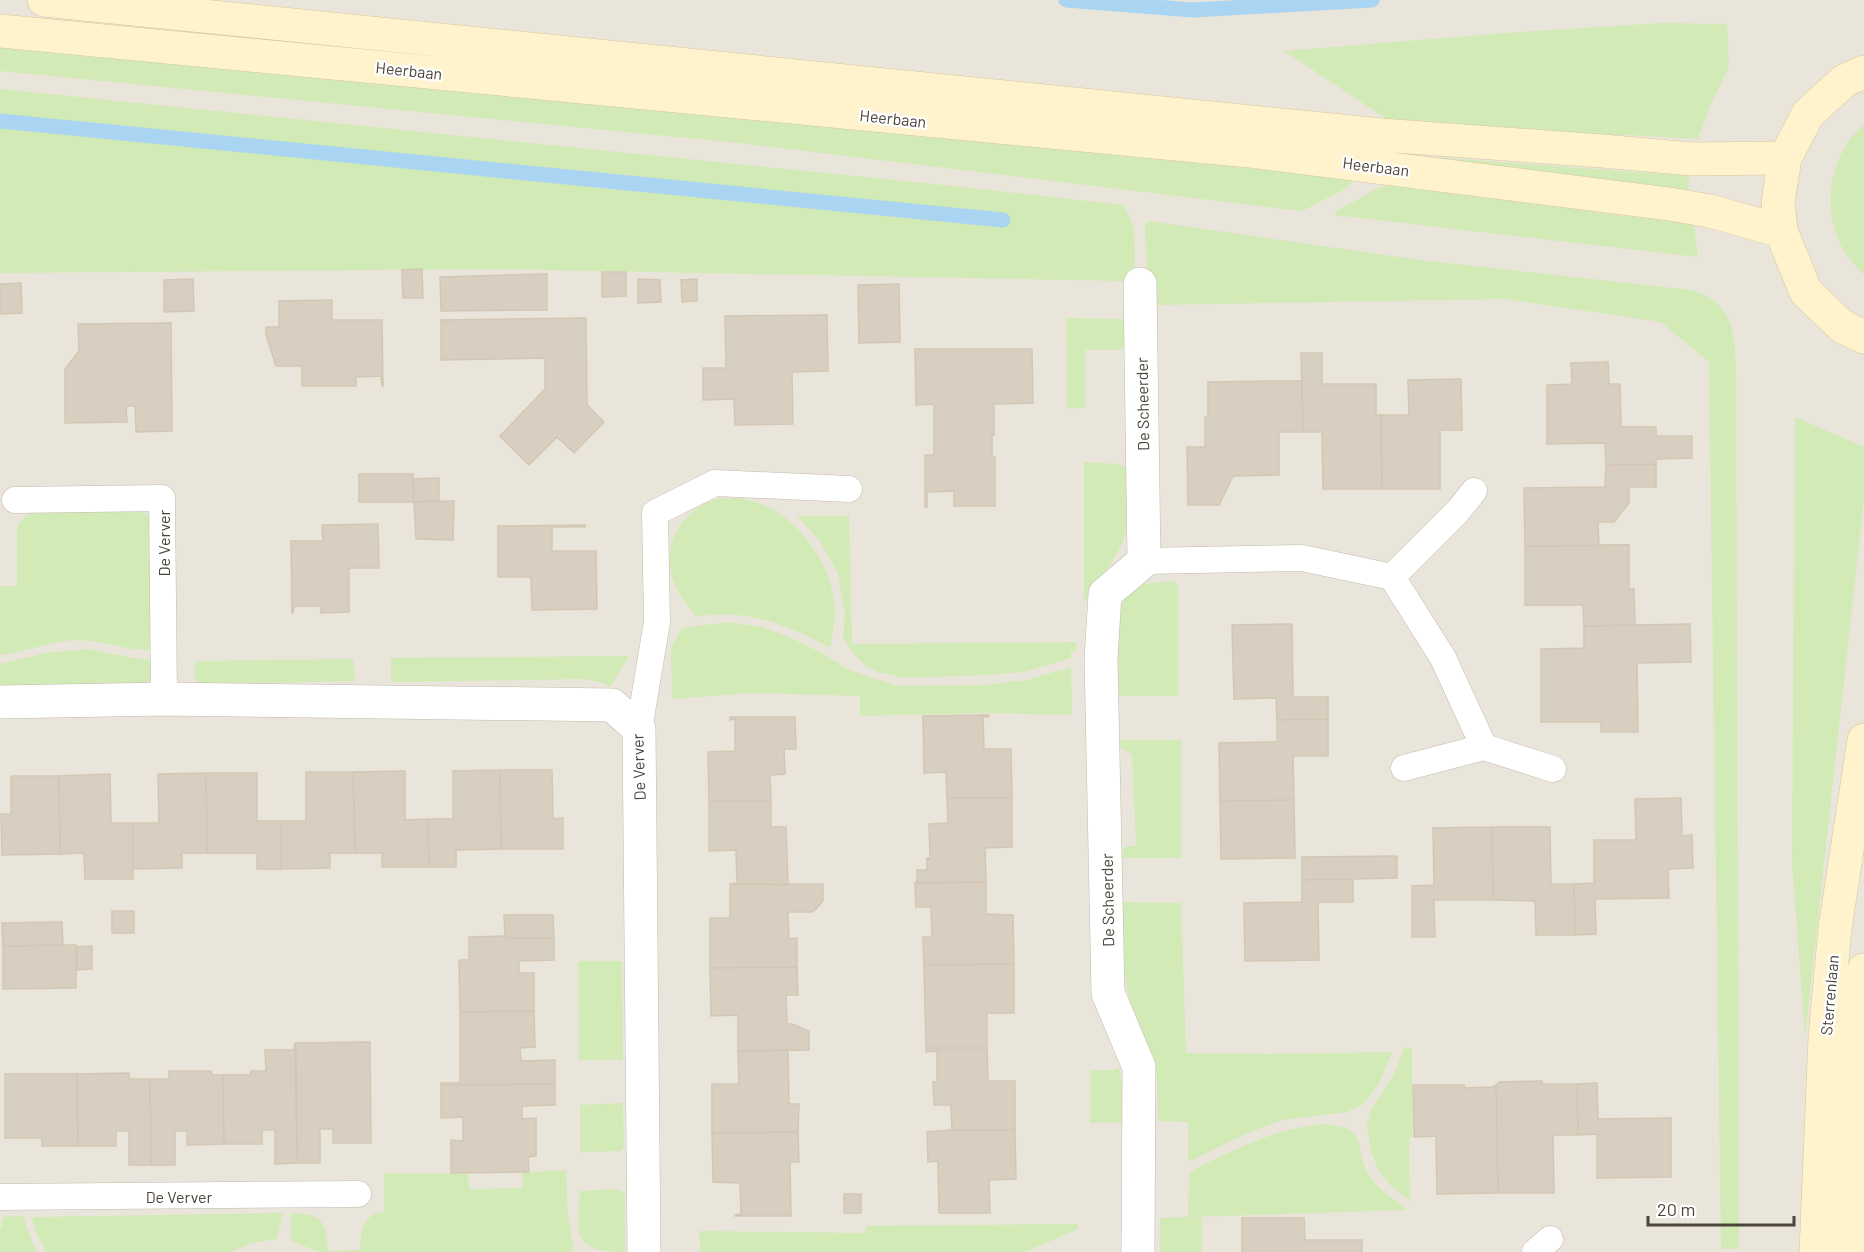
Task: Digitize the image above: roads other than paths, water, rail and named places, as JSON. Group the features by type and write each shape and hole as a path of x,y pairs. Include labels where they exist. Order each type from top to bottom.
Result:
{"main road":[{"name":"Heerbaan","path":"44,0 1381,135 1692,159 1785,158"},
{"name":"Heerbaan","path":"0,31 1249,151 1669,204 1710,211 1781,231"},
{"path":"1864,72 1844,81 1808,114 1785,158 1778,202 1781,231 1806,292 1843,327 1864,337"},
{"name":"Sterrenlaan","path":"1816,1252 1825,1036 1835,928 1864,740"},
{"name":"Sterrenlaan","path":"1848,1252 1858,1039 1864,970"}],"street":[{"name":"De Scheerder","path":"1138,1252 1139,1067 1108,993 1101,659 1105,594 1144,561 1140,284"},
{"name":"De Verver","path":"0,702 164,699 612,705 639,729 644,1252"}],"lane":[{"path":"639,729 657,622 655,513 715,483 849,489"},
{"path":"1392,577 1458,511 1474,491"},
{"name":"De Verver","path":"15,500 162,498 164,699"},
{"path":"1144,561 1302,558 1392,577 1443,658 1484,747"},
{"path":"1404,768 1484,747 1553,769"},
{"name":"De Verver","path":"0,1197 358,1194"}],"waterway":[{"path":"1066,0 1193,10 1372,0"},
{"path":"0,121 1003,220"}]}
